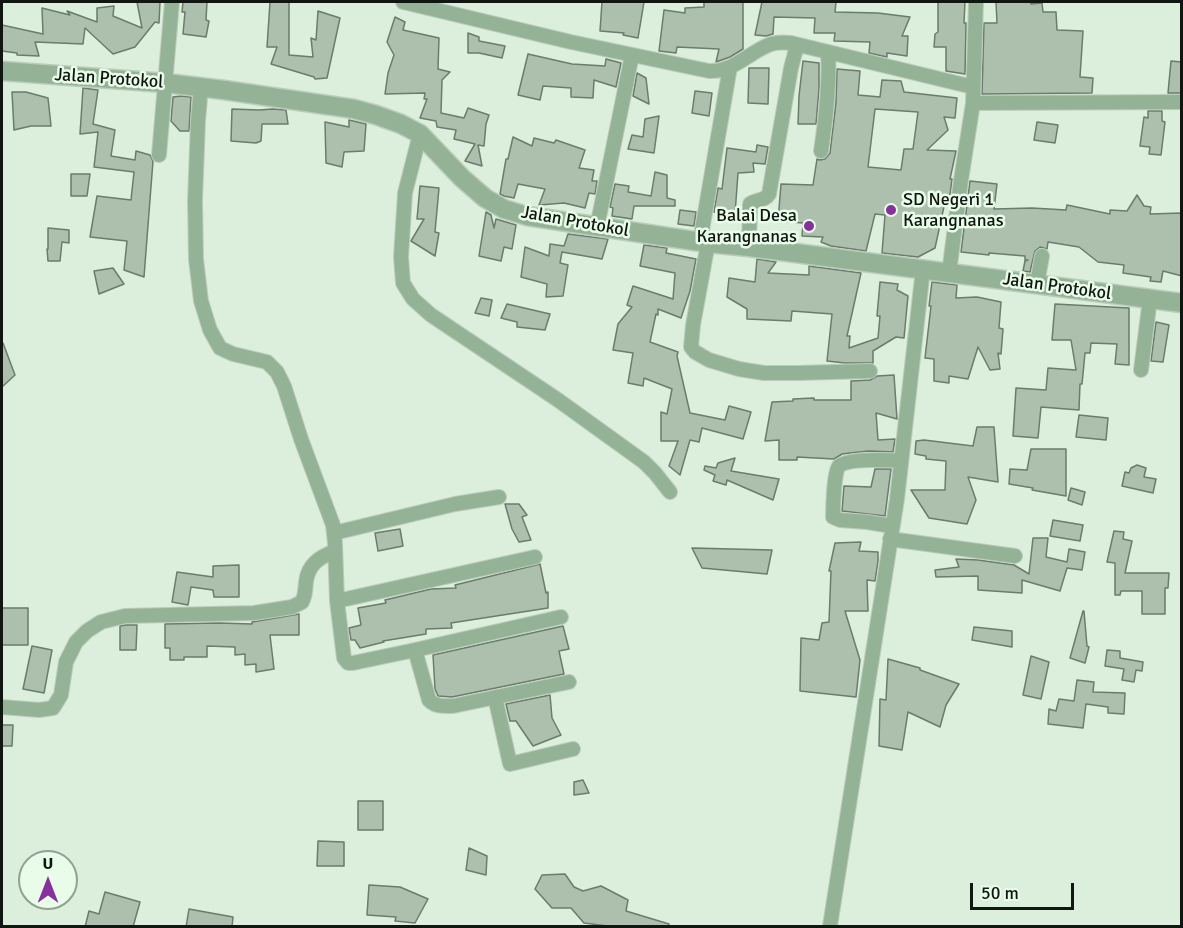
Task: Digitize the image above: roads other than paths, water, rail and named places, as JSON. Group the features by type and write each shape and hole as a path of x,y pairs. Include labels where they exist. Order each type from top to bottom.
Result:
{"street":[{"path":"159,155 172,2"},
{"path":"403,2 709,72 721,72 770,45 780,42 973,87"},
{"path":"949,273 973,103 976,2"},
{"path":"749,247 750,204 769,194 797,45"},
{"path":"821,151 828,94 828,52"},
{"path":"597,227 632,55"},
{"path":"730,67 691,347 694,352 709,360 739,369 764,373 870,371"},
{"name":"Jalan Protokol","path":"2,71 166,83 354,109 401,124 420,134 462,178 485,198 504,209 527,216 704,243 1182,303"},
{"path":"201,87 195,201 196,259 201,301 210,330 220,348 233,354 267,362 277,372 284,386 333,525 337,601 344,658 348,663 353,663 561,617"},
{"path":"973,103 1182,102"},
{"path":"420,134 405,193 402,224 403,283 413,299 431,315 558,400 644,462 670,492"},
{"path":"1037,284 1042,256"},
{"path":"831,927 897,499 923,269"},
{"path":"1141,370 1150,299"},
{"path":"901,461 863,461 841,465 836,471 833,517 867,522 891,533 1015,556"},
{"path":"334,533 455,504 498,497"},
{"path":"2,707 39,710 53,708 61,696 66,662 76,642 101,622 125,616 254,613 291,607 302,602 309,570 316,561 335,551"},
{"path":"337,601 535,557"},
{"path":"415,650 429,700 433,705 453,706 569,682"},
{"path":"495,697 510,764 573,749"}],"place":[{"name":"SD Negeri 1 Karangnanas","path":"891,210"},
{"name":"Balai Desa Karangnanas","path":"809,226"}]}
